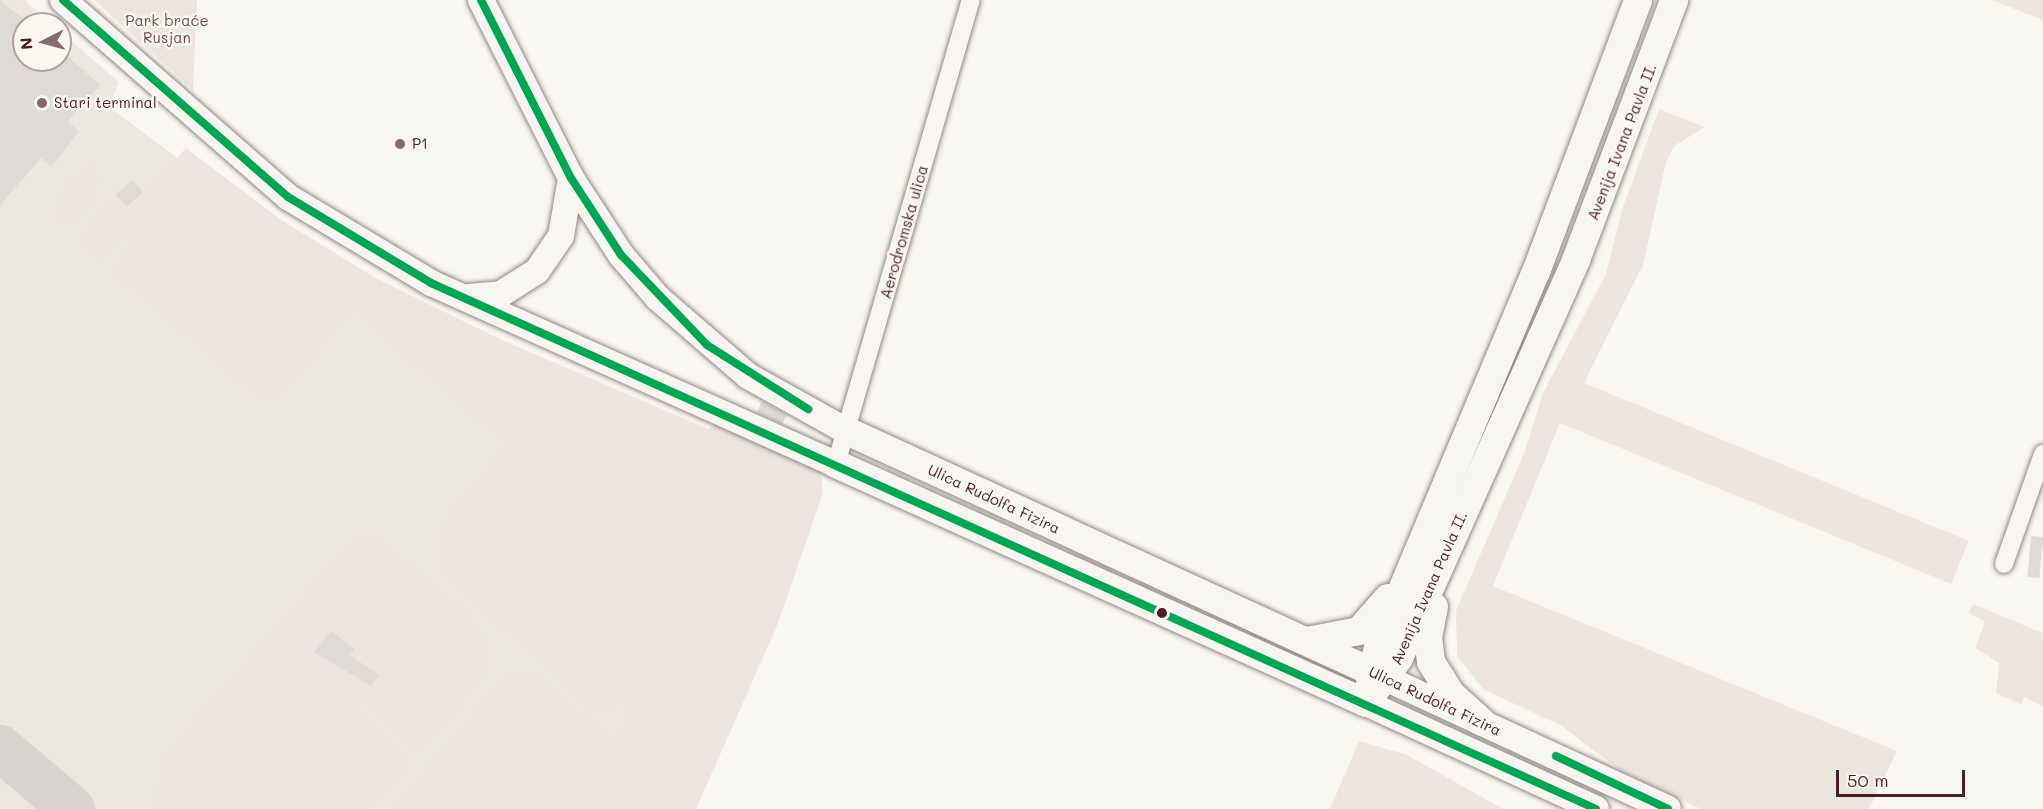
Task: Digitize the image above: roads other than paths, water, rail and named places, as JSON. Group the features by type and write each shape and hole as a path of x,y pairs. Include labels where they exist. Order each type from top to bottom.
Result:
{"main road":[{"name":"Avenija Ivana Pavla II.","path":"1378,675 1419,549 1548,241 1638,0"},
{"name":"Avenija Ivana Pavla II.","path":"1366,703 1378,675 1449,543 1585,238 1674,0"},
{"name":"Ulica Rudolfa Fizira","path":"847,430 1378,675"},
{"name":"Ulica Rudolfa Fizira","path":"836,464 1366,703"},
{"path":"1449,543 1429,626 1430,656 1442,684 1482,722"},
{"path":"1304,641 1342,638 1366,626 1419,549"}],"street":[{"name":"Ulica Rudolfa Fizira","path":"63,0 288,197 431,283 836,464"},
{"name":"Ulica Rudolfa Fizira","path":"481,0 571,178 621,255 706,345 753,380 847,430"},
{"name":"Aerodromska ulica","path":"836,464 971,0"},
{"path":"466,297 501,294 537,271 561,236 571,178"},
{"path":"2004,564 2039,475 2043,454"},
{"name":"Ulica Rudolfa Fizira","path":"1378,675 1668,809"},
{"name":"Ulica Rudolfa Fizira","path":"1366,703 1596,809"}],"place":[{"name":"Stari terminal","path":"42,103"},
{"name":"P1","path":"400,144"}],"park label":[{"name":"Park braće Rusjan","path":"167,28"}]}
